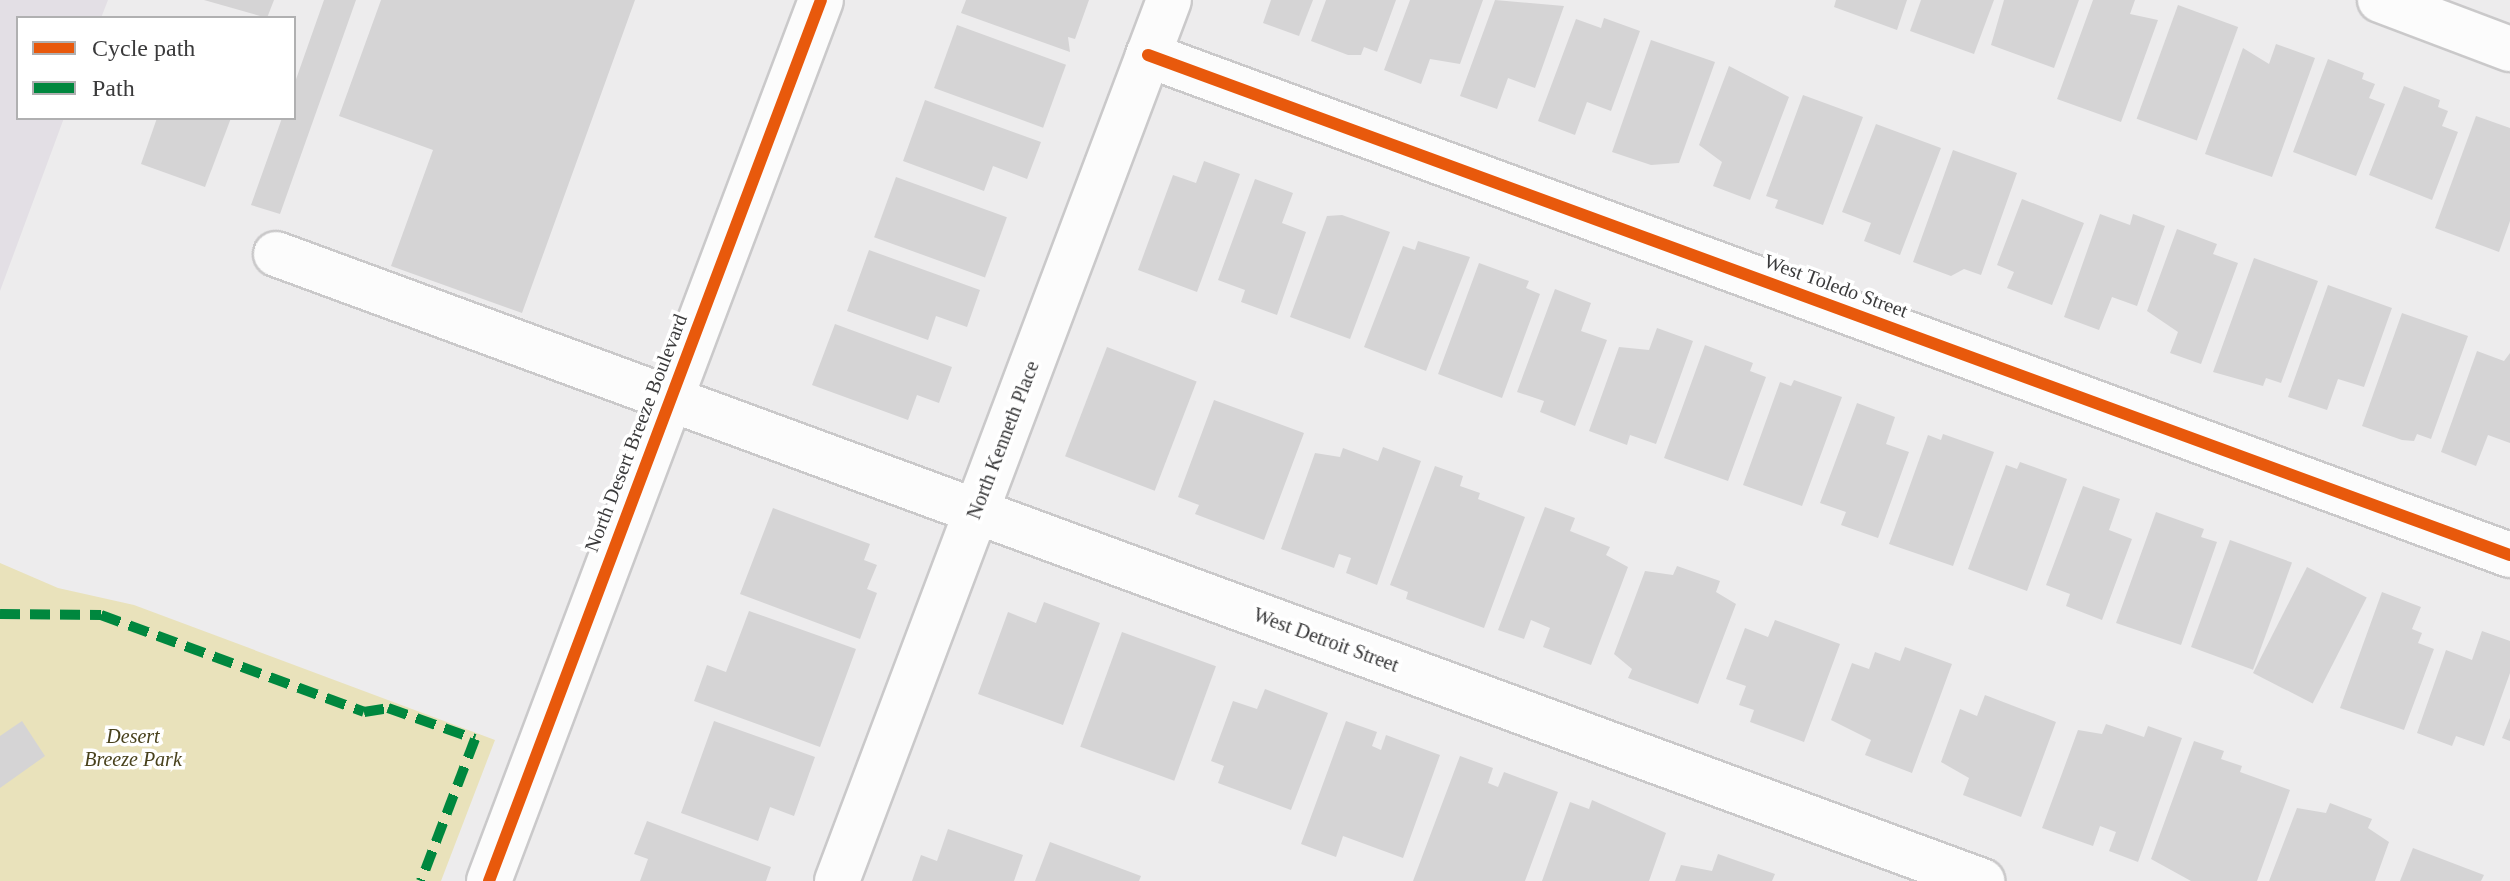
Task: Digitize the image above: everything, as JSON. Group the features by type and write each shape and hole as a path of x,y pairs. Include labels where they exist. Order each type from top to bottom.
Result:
{"street":[{"name":"North Desert Breeze Boulevard","path":"489,881 821,0"},
{"name":"North Kenneth Place","path":"837,881 1169,0"},
{"path":"2380,0 2510,49"},
{"name":"West Toledo Street","path":"1148,55 2510,555"},
{"name":"West Detroit Street","path":"276,254 1982,881"}],"shaded area":[{"path":"0,0 108,0 102,16 16,16 16,120 63,120 0,291"}],"green space":[{"name":"Desert Breeze Park","path":"0,563 58,588 134,605 495,740 441,881 0,881"}],"building":[{"path":"204,0 274,0 268,16"},
{"path":"324,0 356,0 280,214 251,205 281,120 296,120 296,79"},
{"path":"381,0 635,0 522,313 391,266 433,150 339,116"},
{"path":"966,0 1089,0 1075,39 1068,37 1070,52 961,13"},
{"path":"1271,0 1313,0 1299,36 1263,23"},
{"path":"1326,0 1396,0 1377,52 1364,47 1361,55 1348,55 1311,41"},
{"path":"1410,0 1483,0 1460,64 1430,59 1421,84 1384,70"},
{"path":"1495,0 1564,6 1535,88 1508,78 1497,109 1460,96"},
{"path":"1836,0 1907,0 1897,30 1834,7"},
{"path":"1921,0 1994,0 1974,54 1910,31"},
{"path":"2004,0 2079,0 2054,68 1991,45"},
{"path":"2093,0 2135,0 2130,14 2158,20 2121,122 2057,99"},
{"path":"2178,5 2238,27 2197,141 2137,119"},
{"path":"1604,18 1640,31 1611,111 1587,102 1575,135 1538,121 1576,19 1601,28"},
{"path":"957,25 1066,65 1043,128 934,88"},
{"path":"1651,40 1715,62 1679,163 1651,165 1612,152"},
{"path":"2276,44 2315,58 2272,177 2205,154 2243,48 2269,64"},
{"path":"2328,59 2364,73 2362,79 2375,84 2369,98 2385,104 2356,176 2293,152"},
{"path":"1729,66 1789,97 1750,200 1713,186 1722,162 1699,145"},
{"path":"2404,86 2440,100 2438,107 2448,111 2442,126 2458,132 2432,200 2369,175"},
{"path":"1803,95 1863,117 1823,225 1775,208 1778,200 1766,196"},
{"path":"925,100 1041,142 1027,179 993,166 984,191 903,161"},
{"path":"2476,116 2510,128 2510,221 2499,252 2435,228"},
{"path":"156,120 230,120 205,187 141,164"},
{"path":"1876,124 1941,148 1900,255 1864,241 1871,223 1842,212"},
{"path":"1953,150 2017,173 1981,275 1964,269 1951,276 1913,262"},
{"path":"1204,161 1240,174 1197,292 1138,270 1173,175 1196,183"},
{"path":"896,177 1007,217 985,277 874,237"},
{"path":"1255,179 1293,193 1282,223 1306,232 1277,315 1241,302 1245,290 1218,280"},
{"path":"2022,199 2084,223 2052,305 2007,288 2014,272 1997,265"},
{"path":"2100,214 2130,225 2133,214 2165,226 2137,306 2112,297 2099,330 2064,317"},
{"path":"1342,215 1390,232 1350,339 1290,317 1327,216"},
{"path":"2177,229 2217,244 2213,254 2238,263 2201,364 2170,353 2178,332 2147,311"},
{"path":"1418,241 1470,257 1426,371 1364,347 1403,246 1415,250"},
{"path":"869,250 980,290 967,327 936,316 928,340 847,311"},
{"path":"2254,258 2318,281 2281,383 2266,378 2263,386 2213,372"},
{"path":"1479,263 1529,281 1526,288 1540,294 1502,398 1438,374"},
{"path":"2328,285 2392,308 2364,387 2338,379 2327,410 2288,397"},
{"path":"1555,289 1591,303 1581,331 1607,340 1575,426 1540,412 1544,401 1517,392"},
{"path":"2402,313 2468,336 2431,439 2417,434 2414,441 2402,440 2362,426"},
{"path":"835,324 952,367 939,403 917,395 908,420 812,385"},
{"path":"1657,328 1693,341 1656,444 1630,435 1627,445 1589,431 1619,347 1649,350"},
{"path":"1705,345 1753,363 1750,371 1766,377 1728,481 1664,458"},
{"path":"1107,347 1197,381 1155,491 1065,456"},
{"path":"2477,351 2504,361 2510,353 2510,443 2488,435 2476,466 2441,452"},
{"path":"1794,380 1842,397 1802,506 1743,485 1780,382 1791,386"},
{"path":"1214,400 1304,433 1264,540 1195,514 1199,505 1178,497"},
{"path":"1857,403 1895,417 1886,444 1909,452 1878,538 1841,525 1846,512 1820,503"},
{"path":"1943,434 1994,452 1953,566 1889,544 1928,435 1941,440"},
{"path":"1383,447 1421,461 1377,585 1346,573 1351,558 1339,554 1334,568 1281,549 1315,453 1340,457 1343,448 1378,461"},
{"path":"2020,462 2067,479 2027,591 1968,569 2006,465 2017,469"},
{"path":"1435,466 1463,476 1460,486 1480,493 1478,499 1525,517 1484,628 1406,599 1408,592 1390,585"},
{"path":"2083,486 2120,499 2109,530 2132,539 2102,620 2066,606 2070,594 2046,585"},
{"path":"1545,507 1575,518 1570,531 1610,547 1606,555 1628,567 1591,665 1543,647 1550,628 1531,620 1524,639 1498,630"},
{"path":"773,508 870,544 864,560 877,565 867,589 877,593 860,639 740,594"},
{"path":"2156,512 2204,529 2201,537 2217,542 2181,645 2116,623"},
{"path":"2230,540 2292,563 2253,670 2191,647"},
{"path":"1677,566 1720,581 1716,592 1736,604 1698,704 1628,678 1632,669 1614,654 1645,571 1673,575"},
{"path":"2307,567 2367,597 2313,703 2253,673"},
{"path":"2382,592 2421,607 2412,629 2422,633 2418,643 2434,649 2404,730 2340,708"},
{"path":"1044,602 1100,623 1063,725 978,694 1008,612 1036,623"},
{"path":"749,611 856,649 820,747 694,701 707,665 726,672"},
{"path":"1775,620 1840,644 1804,742 1750,722 1754,710 1739,705 1746,686 1726,679 1745,628 1768,637"},
{"path":"2482,631 2510,641 2510,673 2484,746 2456,736 2452,746 2417,733 2446,650 2472,660"},
{"path":"1122,632 1216,666 1174,781 1080,747"},
{"path":"1905,647 1952,664 1912,773 1865,755 1871,740 1831,720 1852,663 1869,669 1875,652 1900,661"},
{"path":"1265,689 1328,713 1291,810 1218,783 1224,766 1211,761 1233,701 1257,709"},
{"path":"1985,695 2056,722 2021,817 1963,795 1969,778 1941,762 1960,709 1977,716"},
{"path":"2510,718 2510,741 2502,738"},
{"path":"22,721 45,756 0,788 0,736"},
{"path":"714,721 815,757 794,816 770,807 758,841 681,813"},
{"path":"1346,721 1377,732 1372,746 1381,750 1386,735 1440,755 1403,858 1343,836 1336,857 1301,844"},
{"path":"2106,724 2144,737 2148,726 2182,738 2138,862 2109,851 2116,832 2100,826 2093,846 2042,828 2078,730 2102,734"},
{"path":"2194,741 2224,751 2221,759 2242,766 2240,772 2290,790 2257,881 2191,881 2151,859"},
{"path":"1460,756 1493,768 1488,783 1498,787 1504,772 1558,792 1525,881 1413,881"},
{"path":"1592,800 1666,833 1649,881 1542,881 1570,802 1589,809"},
{"path":"2330,803 2372,819 2368,828 2389,842 2375,881 2269,881 2297,808 2326,813"},
{"path":"647,821 771,867 766,881 640,881 648,859 634,854"},
{"path":"948,829 1023,855 1014,881 912,881 921,855 937,861"},
{"path":"1050,842 1141,876 1139,881 1035,881"},
{"path":"2413,848 2484,875 2481,881 2400,881"},
{"path":"1718,854 1775,874 1772,881 1675,881 1681,865 1712,871"}],"marked path":[{"path":"0,614 101,615 364,712 388,708 475,739 421,881"}],"cycle path":[{"path":"489,881 821,0"},
{"path":"1148,55 2510,555"}]}
